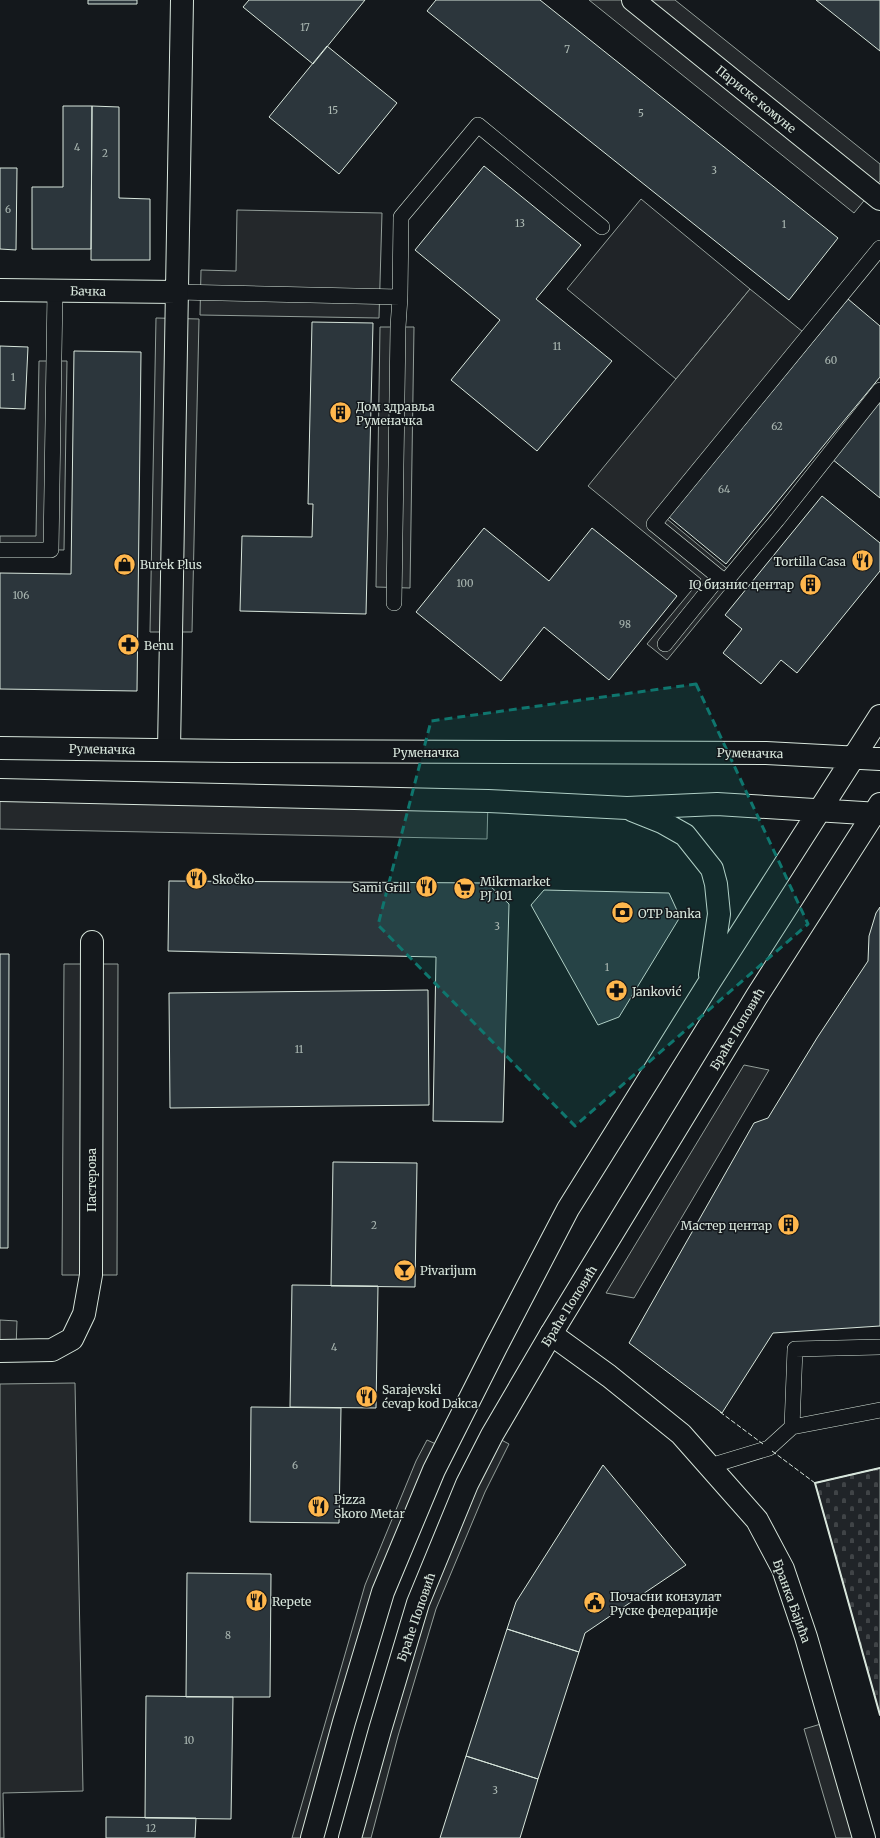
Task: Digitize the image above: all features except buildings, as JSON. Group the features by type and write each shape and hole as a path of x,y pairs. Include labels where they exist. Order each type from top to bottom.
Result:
{"street":[{"path":"169,750 182,0"},
{"name":"Париске комуне","path":"633,0 880,199"},
{"name":"Бачка","path":"0,290 176,292"},
{"path":"312,1838 344,1722 383,1592 434,1470 568,1208 709,983 880,716"},
{"name":"Руменачка","path":"0,748 766,752 880,759"},
{"path":"0,790 488,801 627,808 718,804 820,810 878,810"},
{"path":"627,808 662,822 684,835 712,870 716,884 720,914 709,983"},
{"name":"Браће Поповић","path":"350,1838 380,1730 418,1603 467,1484 492,1435 551,1334 757,996 878,810"},
{"name":"Пастерова","path":"0,1352 52,1350 72,1339 84,1314 91,1275 92,942"},
{"name":"Бранка Бајића","path":"551,1334 609,1376 681,1434 757,1520 783,1569 806,1637 864,1838"}],"lane":[{"path":"394,603 401,217 478,124 602,227"},
{"path":"880,248 654,524 719,577 726,581 777,520 880,390"},
{"path":"0,550 51,550 55,291"},
{"path":"176,292 400,297"},
{"path":"665,644 719,577"},
{"path":"792,1427 795,1349 880,1347"},
{"path":"710,1466 769,1448 792,1427 880,1410"}],"highlighted area":[{"path":"696,684 808,924 575,1126 378,925 431,721"}],"green space":[{"path":"641,199 750,289 676,379 567,289"},
{"path":"880,1468 880,1715 815,1483"}],"shaded area":[{"path":"589,0 675,0 880,164 880,181 854,213"},
{"path":"237,210 382,213 379,318 200,315 201,270 236,271"},
{"path":"750,289 808,336 661,514 736,576 667,660 647,644 701,579 588,486"},
{"path":"156,318 199,319 192,632 150,632"},
{"path":"380,327 414,327 410,588 376,587"},
{"path":"39,361 67,361 64,550 0,549 0,536 36,536"},
{"path":"0,790 488,801 487,839 0,829"},
{"path":"64,964 118,964 117,1275 62,1275"},
{"path":"744,1065 769,1070 634,1298 606,1293"},
{"path":"0,1320 17,1321 16,1348 0,1348"},
{"path":"75,1383 83,1791 3,1793 4,1838 0,1838 0,1384"},
{"path":"492,1435 509,1444 485,1492 436,1609 398,1736 371,1838 350,1838 380,1730"},
{"path":"427,1440 445,1448 434,1470 312,1838 292,1838 365,1585 416,1461"},
{"path":"831,1721 865,1838 836,1838 804,1729"}],"fence":[{"path":"720,1412 763,1444"},
{"path":"772,1451 815,1483 880,1468"}],"wall":[{"path":"880,1468 815,1483 880,1715"}],"place":[{"name":"Дом здравља Руменачка","path":"340,413"},
{"name":"Tortilla Casa","path":"862,561"},
{"name":"Burek Plus","path":"125,564"},
{"name":"IQ бизнис центар","path":"810,584"},
{"name":"Benu","path":"128,645"},
{"name":"Skočko","path":"196,879"},
{"name":"Sami Grill","path":"426,887"},
{"name":"Mikrmarket PJ 101","path":"465,888"},
{"name":"OTP banka","path":"623,913"},
{"name":"Janković","path":"616,991"},
{"name":"Мастер центар","path":"788,1225"},
{"name":"Pivarijum","path":"405,1270"},
{"name":"Sarajevski ćevap kod Dakca","path":"366,1396"},
{"name":"Pizza Skoro Metar","path":"319,1506"},
{"name":"Repete","path":"257,1601"},
{"name":"Почасни конзулат Руске федерације","path":"594,1603"}]}
